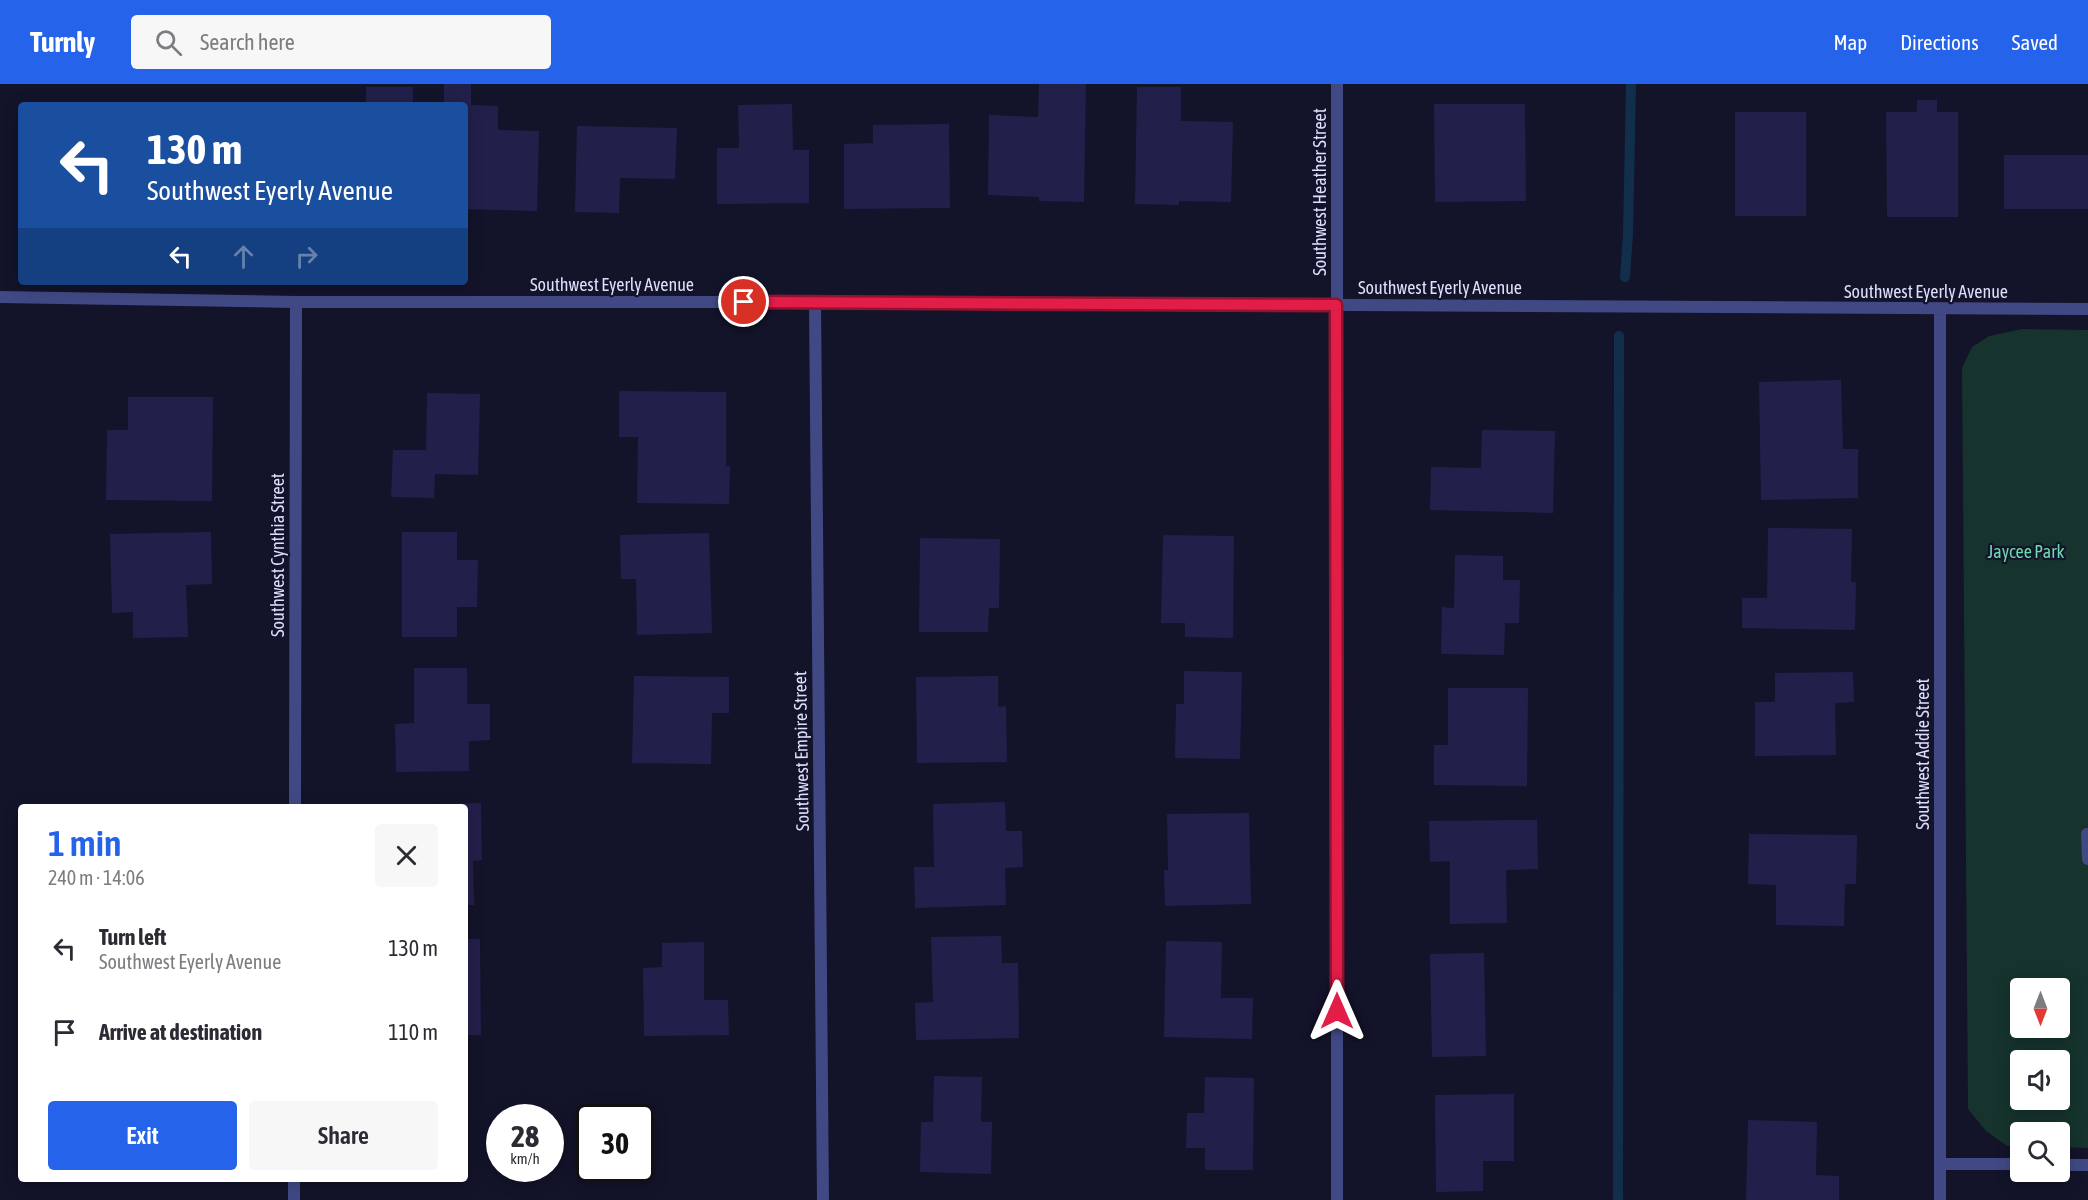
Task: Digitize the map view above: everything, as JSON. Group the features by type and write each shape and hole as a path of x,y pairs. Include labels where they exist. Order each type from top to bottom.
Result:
{"street":[{"name":"Southwest Heather Street","path":"1337,84 1337,1200"},
{"name":"Southwest Eyerly Avenue","path":"0,297 296,302 815,302 2088,309"},
{"name":"Southwest Cynthia Street","path":"295,804 296,302"},
{"name":"Southwest Empire Street","path":"815,302 823,1200"},
{"name":"Southwest Addie Street","path":"1940,309 1940,1200"},
{"path":"2087,834 2088,859"},
{"path":"1940,1164 2010,1164"},
{"path":"2070,1165 2088,1165"},
{"path":"294,1182 294,1200"}],"green space":[{"name":"Jaycee Park","path":"2022,329 2088,330 2088,1148 2070,1147 2070,1122 2010,1122 2010,1146 2007,1146 1986,1131 1968,1109 1962,368 1972,347 1989,336"}],"building":[{"path":"444,84 471,84 471,105 498,106 498,130 539,131 537,211 468,209 468,102 444,102"},
{"path":"1039,84 1086,84 1084,202 1039,201 1039,197 988,195 989,115 1038,117"},
{"path":"366,87 413,87 413,102 366,102"},
{"path":"1137,87 1181,87 1181,121 1233,122 1231,202 1179,201 1179,205 1135,204"},
{"path":"1917,100 1937,100 1937,112 1958,112 1958,217 1887,217 1886,112 1917,112"},
{"path":"792,104 793,150 809,150 809,203 717,204 717,148 739,148 738,105"},
{"path":"1434,104 1525,104 1526,201 1435,202"},
{"path":"1735,112 1806,112 1806,216 1735,216"},
{"path":"949,124 950,208 844,209 844,144 873,143 873,125"},
{"path":"577,126 677,128 675,179 620,178 619,213 575,212"},
{"path":"2004,155 2088,155 2088,209 2004,209"},
{"path":"1841,380 1843,449 1858,449 1858,498 1761,500 1759,382"},
{"path":"619,391 726,392 726,466 730,466 729,504 637,503 638,437 619,437"},
{"path":"427,393 480,394 478,475 435,474 434,498 391,497 393,450 426,450"},
{"path":"128,397 213,397 212,501 106,500 107,430 128,430"},
{"path":"1482,430 1555,431 1553,513 1430,510 1431,467 1481,468"},
{"path":"1768,528 1852,529 1851,582 1856,582 1855,630 1742,628 1742,598 1767,598"},
{"path":"211,532 212,584 186,585 188,637 133,638 133,612 112,613 110,534"},
{"path":"402,532 457,532 457,560 478,560 477,607 457,607 457,637 402,637"},
{"path":"709,533 712,633 637,635 636,579 621,579 620,535"},
{"path":"1163,535 1234,536 1233,638 1185,637 1185,623 1161,623"},
{"path":"920,538 1000,539 999,608 989,608 988,632 919,632"},
{"path":"1455,555 1503,556 1503,580 1520,580 1519,623 1505,623 1504,655 1441,654 1442,607 1454,608"},
{"path":"414,668 467,668 467,704 490,704 490,740 469,741 469,771 396,772 395,724 414,723"},
{"path":"1184,671 1242,672 1240,759 1175,758 1176,704 1184,704"},
{"path":"1853,672 1854,702 1835,703 1836,755 1755,756 1755,702 1775,702 1775,673"},
{"path":"634,676 729,677 729,713 712,713 711,764 632,763"},
{"path":"998,676 998,707 1006,706 1007,762 917,763 916,677"},
{"path":"1448,688 1528,688 1527,786 1434,785 1434,745 1448,745"},
{"path":"1005,802 1006,831 1022,831 1023,867 1005,868 1006,905 915,908 914,867 934,867 933,804"},
{"path":"481,803 482,860 473,861 474,905 468,905 468,804 436,804"},
{"path":"1249,813 1251,904 1165,906 1164,870 1168,870 1167,814"},
{"path":"1537,820 1538,869 1506,870 1507,923 1450,924 1450,861 1430,862 1429,821"},
{"path":"1749,834 1857,835 1856,884 1845,884 1844,926 1776,925 1776,885 1748,884"},
{"path":"1001,936 1002,963 1018,963 1019,1038 916,1040 915,1003 933,1002 931,937"},
{"path":"468,939 480,939 481,1035 468,1035"},
{"path":"1166,941 1222,942 1221,998 1253,998 1252,1039 1164,1037"},
{"path":"704,942 704,1000 728,1000 729,1035 644,1036 643,968 662,967 662,943"},
{"path":"1484,953 1486,1056 1432,1057 1430,954"},
{"path":"934,1076 982,1077 981,1122 992,1122 991,1174 920,1172 921,1122 933,1122"},
{"path":"1205,1077 1254,1078 1253,1170 1205,1170 1205,1148 1186,1148 1187,1113 1204,1113"},
{"path":"1514,1094 1514,1161 1483,1161 1483,1191 1436,1192 1435,1095"},
{"path":"1748,1120 1817,1122 1816,1175 1839,1176 1839,1200 1746,1200"}],"waterway":[{"path":"1625,277 1631,84"},
{"path":"1618,1200 1619,336"}],"route":[{"path":"744,302 1336,305 1337,1011"}]}
